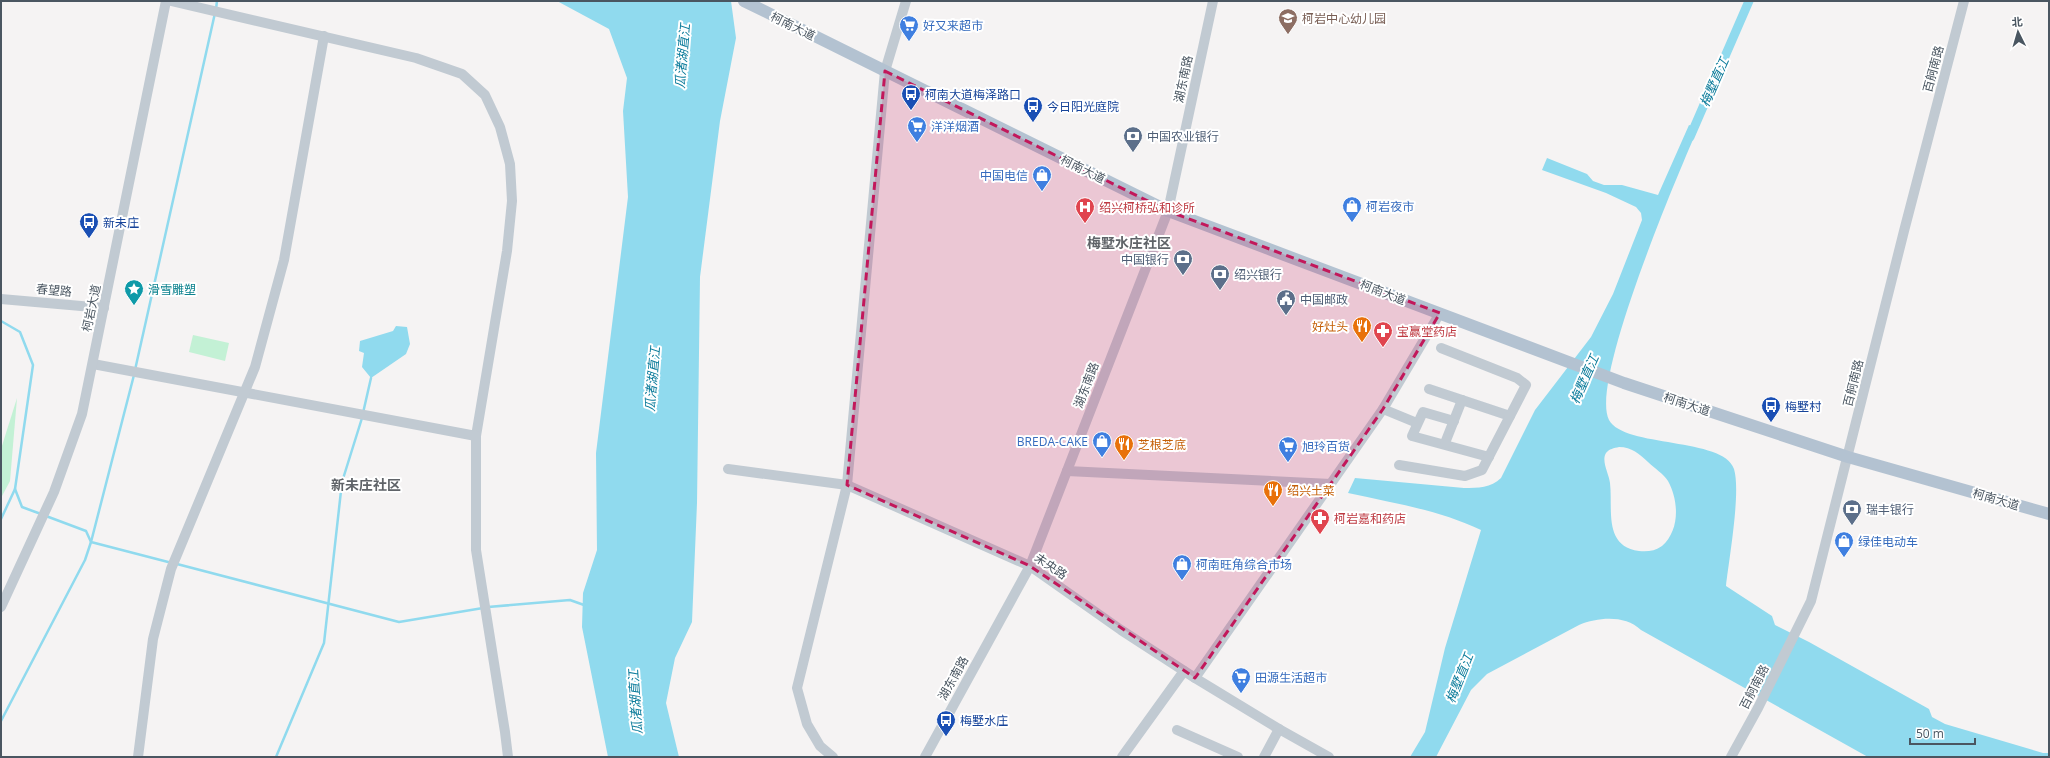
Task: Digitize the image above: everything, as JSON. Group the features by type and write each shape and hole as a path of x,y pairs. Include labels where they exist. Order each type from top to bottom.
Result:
{"main road":[{"name":"柯南大道","path":"744,1 1168,211 1624,383 1848,457 2049,514"}],"street":[{"name":"柯岩大道","path":"1,607 31,545 54,492 82,414 166,1"},
{"path":"171,1 416,58 462,74 485,95 500,127 510,164 512,201 507,251 476,436 476,550 508,757"},
{"path":"834,757 820,746 807,724 797,688 847,485 885,71 906,1"},
{"name":"湖东南路","path":"925,757 1030,566 1168,211 1213,1"},
{"name":"百舸南路","path":"1731,757 1758,708 1811,601 1904,231 1964,1"},
{"path":"138,757 153,639 171,569 255,367 284,260 324,36"},
{"name":"春望路","path":"1,299 104,308"},
{"path":"1195,678 1383,409 1440,314"},
{"path":"1399,465 1466,476 1482,470 1526,385 1517,378 1441,348"},
{"path":"93,364 476,436"},
{"path":"1429,389 1510,416"},
{"path":"1445,443 1462,400"},
{"path":"1383,409 1417,423"},
{"path":"1454,421 1423,412 1412,436 1445,443 1489,457"},
{"name":"未央路","path":"728,469 847,485 1030,566 1121,630 1184,671 1279,729 1329,757"},
{"path":"1067,471 1331,484"},
{"path":"1122,757 1184,671"},
{"path":"1264,757 1279,729"},
{"path":"1177,730 1238,757"}],"highlighted area":[{"path":"885,71 1168,211 1440,313 1383,409 1195,678 1030,566 847,485"}],"green space":[{"path":"193,335 229,343 225,361 189,352"},
{"path":"17,398 10,481 1,498 1,449"}],"water":[{"name":"瓜渚湖直江","path":"557,1 731,1 736,38 720,121 700,277 697,503 692,622 675,658 666,703 679,757 608,757 582,627 583,593 597,550 596,453 628,197 623,111 627,78 609,29"},
{"path":"1689,125 1698,128 1638,277 1623,323 1612,365 1606,398 1609,420 1618,429 1633,435 1694,447 1712,452 1726,459 1734,469 1736,493 1734,526 1726,586 1772,616 1775,625 1809,642 1929,709 1932,717 1945,724 2043,753 2049,753 2049,757 1868,757 1641,630 1635,625 1620,620 1603,619 1579,625 1487,674 1471,690 1436,757 1410,757 1425,732 1445,648 1481,530 1432,512 1348,493 1355,478 1464,488 1484,487 1493,484 1501,478 1535,410 1591,337 1613,294 1642,220 1641,213 1636,207 1606,193 1542,170 1547,158 1587,174 1593,181 1604,185 1622,185 1658,195","holes":["1624,447 1638,454 1664,476 1672,489 1676,506 1675,524 1668,539 1662,546 1654,550 1639,551 1628,548 1620,542 1612,525 1610,483 1604,460 1606,453 1613,448"]},
{"path":"396,326 407,327 410,344 406,354 371,378 362,367 364,353 359,351 360,341 393,331"}],"waterway":[{"path":"216,9 217,1"},
{"name":"梅墅直江","path":"1690,137 1749,1"},
{"path":"135,370 215,13"},
{"path":"1,321 20,332 33,365 15,489 22,507 41,514"},
{"path":"134,375 91,542 172,563"},
{"path":"363,413 371,378"},
{"path":"276,757 324,643 342,482 362,418"},
{"path":"1,519 15,489"},
{"path":"1,721 85,560 91,542 86,531 46,516"},
{"path":"177,564 399,622 483,608"},
{"path":"488,607 570,600 584,605"}],"place":[{"name":"柯岩中心幼儿园","path":"1288,35"},
{"name":"好又来超市","path":"909,42"},
{"name":"柯南大道梅泽路口","path":"911,111"},
{"name":"今日阳光庭院","path":"1033,123"},
{"name":"洋洋烟酒","path":"917,143"},
{"name":"中国农业银行","path":"1133,153"},
{"name":"中国电信","path":"1042,192"},
{"name":"柯岩夜市","path":"1352,223"},
{"name":"绍兴柯桥弘和诊所","path":"1085,224"},
{"name":"新未庄","path":"89,239"},
{"name":"中国银行","path":"1183,276"},
{"name":"绍兴银行","path":"1220,291"},
{"name":"滑雪雕塑","path":"134,306"},
{"name":"中国邮政","path":"1286,316"},
{"name":"好灶头","path":"1362,343"},
{"name":"宝赢堂药店","path":"1383,348"},
{"name":"梅墅村","path":"1771,423"},
{"name":"BREDA-CAKE","path":"1102,458"},
{"name":"芝根芝底","path":"1124,461"},
{"name":"旭玲百货","path":"1288,463"},
{"name":"绍兴土菜","path":"1273,507"},
{"name":"瑞丰银行","path":"1852,526"},
{"name":"柯岩嘉和药店","path":"1320,535"},
{"name":"绿佳电动车","path":"1844,558"},
{"name":"柯南旺角综合市场","path":"1182,581"},
{"name":"田源生活超市","path":"1241,694"},
{"name":"梅墅水庄","path":"946,737"}],"district":[{"name":"梅墅水庄社区","path":"1129,242"},
{"name":"新未庄社区","path":"366,484"}]}
